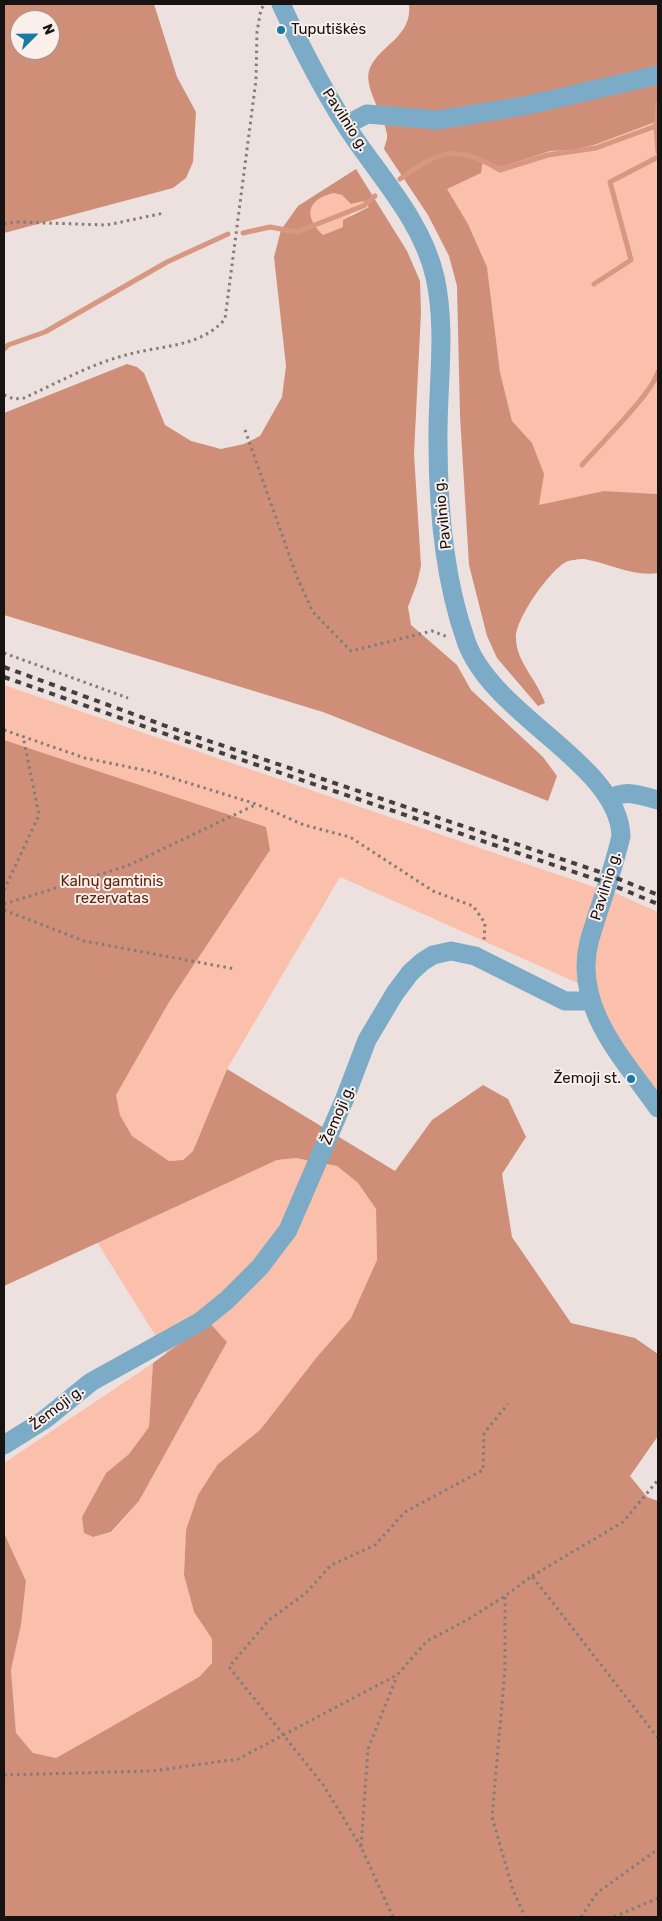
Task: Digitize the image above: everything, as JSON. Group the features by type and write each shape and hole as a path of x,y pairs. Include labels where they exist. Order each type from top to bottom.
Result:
{"street":[{"name":"Pavilnio g.","path":"281,4 319,79 346,125 394,193 416,229 435,276 439,310 438,442 440,505 447,559 467,644 490,682 509,703 584,768 600,785 619,820 621,836 589,945 587,978 589,1000"},
{"path":"346,125 367,114 438,120 528,105 658,75"},
{"path":"609,799 619,793 627,792 658,800"},
{"name":"Žemoji g.","path":"4,1445 44,1420 91,1382 201,1321 227,1300 253,1274 288,1230 345,1098 367,1040 395,993 410,973 433,955 451,951 475,956 565,1001 589,1000"},
{"path":"589,1000 596,1018 608,1038 658,1108"}],"path":[{"path":"4,395 14,399 24,398 126,354 201,338 215,330 225,319 256,80 257,32 261,9 265,4"},
{"path":"4,224 16,222 107,225 164,213"},
{"path":"245,430 297,577 313,612 350,651 432,631 467,644"},
{"path":"4,654 128,698"},
{"path":"4,730 85,758 153,772 256,804 304,825 350,837 433,891 473,906 485,923 483,961"},
{"path":"4,890 39,815 22,736"},
{"path":"4,904 127,866 256,804"},
{"path":"4,910 84,941 235,969"},
{"path":"393,1917 361,1847 324,1786 230,1667 268,1620 306,1593 332,1565 375,1545 405,1512 483,1470 484,1433 508,1404"},
{"path":"361,1847 368,1749 397,1675 428,1640 505,1596 532,1576 623,1522 658,1480"},
{"path":"532,1576 658,1738"},
{"path":"505,1596 505,1669 492,1817 513,1890 525,1917"},
{"path":"4,1776 152,1771 238,1759 397,1675"},
{"path":"580,1917 597,1893 658,1849"},
{"path":"614,1917 658,1898"}],"green space":[{"path":"4,4 154,4 177,77 196,112 193,162 186,178 173,188 4,233"},
{"path":"409,4 658,4 658,121 594,145 571,150 550,151 501,167 483,161 481,173 447,189 468,224 487,267 500,372 512,421 532,443 544,474 539,505 604,491 658,494 658,573 639,573 584,559 568,561 544,583 521,619 517,630 517,647 523,663 545,703 538,706 497,658 487,636 469,565 460,416 457,286 449,256 428,215 384,149 387,134 369,83 368,75 375,60 406,24 409,15"},
{"path":"658,121 658,494 604,491 538,506 532,443 512,421 500,372 487,267 468,224 446,189 481,173 483,160 525,158 550,151 571,150 594,145"},
{"path":"356,169 407,251 420,281 421,312 414,454 421,566 408,607 411,625 457,665 471,690 543,757 557,776 548,801 323,712 4,615 4,413 127,364 137,367 144,373 165,425 191,441 221,449 244,444 260,436 282,397 286,366 274,257 281,230 298,206","holes":["334,193 342,195 351,204 364,201 369,207 343,220 343,227 323,235 312,221 311,209 313,204 318,199"]},
{"path":"334,193 342,195 351,204 364,201 369,207 351,214 343,227 323,235 312,221 311,209 318,199"},
{"name":"Kalnų gamtinis rezervatas","path":"4,685 597,888 580,984 340,877 227,1069 193,1151 182,1160 169,1161 132,1136 120,1115 116,1096 4,1220"},
{"name":"Kalnų gamtinis rezervatas","path":"4,740 266,827 270,850 169,1002 116,1095 120,1115 132,1136 169,1161 183,1160 193,1151 227,1069 395,1171 432,1120 483,1085 508,1099 526,1137 502,1174 512,1237 571,1323 635,1338 658,1354 658,1436 630,1476 647,1497 658,1501 658,1917 4,1917 4,1533 26,1581 21,1625 11,1670 16,1733 33,1753 56,1758 199,1677 212,1663 212,1639 194,1612 184,1575 186,1530 198,1495 218,1464 260,1430 316,1358 351,1318 377,1260 376,1209 358,1183 337,1166 296,1158 277,1160 4,1286"},
{"path":"613,892 658,912 658,1092 611,1023 597,986 598,944"},
{"path":"297,1158 337,1166 358,1183 376,1209 377,1261 351,1318 316,1358 260,1430 218,1464 186,1530 184,1575 194,1612 212,1639 212,1663 199,1677 56,1758 33,1753 16,1733 11,1670 21,1625 26,1581 4,1533 4,1463 153,1363 149,1427 129,1454 106,1473 82,1517 84,1533 93,1537 112,1532 139,1501 227,1342 209,1322 167,1354 97,1242 277,1160"},
{"path":"209,1322 227,1342 139,1501 111,1532 93,1537 84,1533 82,1517 106,1473 129,1454 149,1427 153,1363"}],"waterway":[{"path":"400,179 426,162 448,154 471,156 500,170 548,155 596,148 656,126 658,104"},
{"path":"656,126 658,152"},
{"path":"594,284 631,260 610,182 658,157"},
{"path":"243,233 270,227 297,232 363,206 375,196"},
{"path":"4,349 8,345 45,332 167,262 228,234"},
{"path":"582,465 636,406 658,372"}],"railway":[{"path":"4,667 185,733 609,875 658,895"},
{"path":"4,677 177,738 607,883 658,904"}],"place":[{"name":"Tuputiškės","path":"281,30"},
{"name":"Žemoji st.","path":"631,1079"}]}
